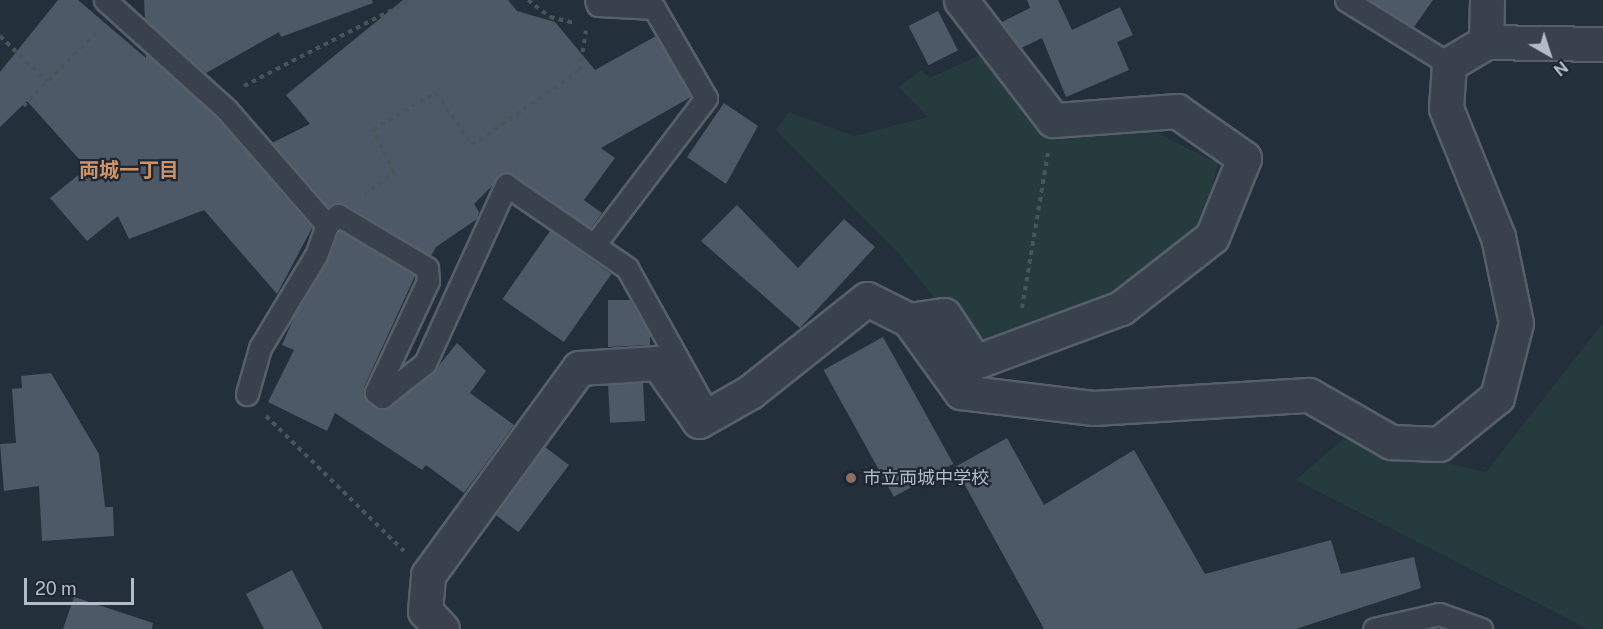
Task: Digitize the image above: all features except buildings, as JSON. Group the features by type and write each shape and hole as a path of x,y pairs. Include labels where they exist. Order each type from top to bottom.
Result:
{"street":[{"path":"909,320 944,315 975,362 1121,308 1212,237 1244,158 1177,111 1053,120 961,0"},
{"path":"1486,42 1487,0"},
{"path":"441,629 425,611 428,575 579,368 658,363 699,421 750,392 867,299 909,320 961,392 1094,408 1309,395 1391,442 1439,444 1497,397 1516,323 1498,237 1446,108 1449,63 1486,42 1603,44"}],"lane":[{"path":"594,245 706,98 654,8 598,5 596,0"},
{"path":"1346,0 1449,63"},
{"path":"111,6 217,100 333,220 427,268 428,281 376,392 382,397 425,363 506,185 627,268 710,414"},
{"path":"247,394 260,348 316,255 333,220"},
{"path":"1374,629 1439,614 1481,629"}],"path":[{"path":"217,100 411,0"},
{"path":"333,220 394,172 373,129 436,93 471,145 580,70 587,26 550,17 528,0"},
{"path":"23,106 47,82 111,6"},
{"path":"0,36 47,82"},
{"path":"1016,346 1053,120"},
{"path":"247,394 428,575"}],"green space":[{"path":"980,55 1047,134 1143,126 1218,163 1197,249 1116,303 979,354 897,251 776,130 789,112 854,136 928,117 899,87 921,70 930,78"},
{"path":"1603,323 1603,629 1588,629 1296,480 1343,439 1486,472"}],"place":[{"name":"市立両城中学校","path":"851,478"}],"district":[{"name":"両城一丁目","path":"129,170"}]}
